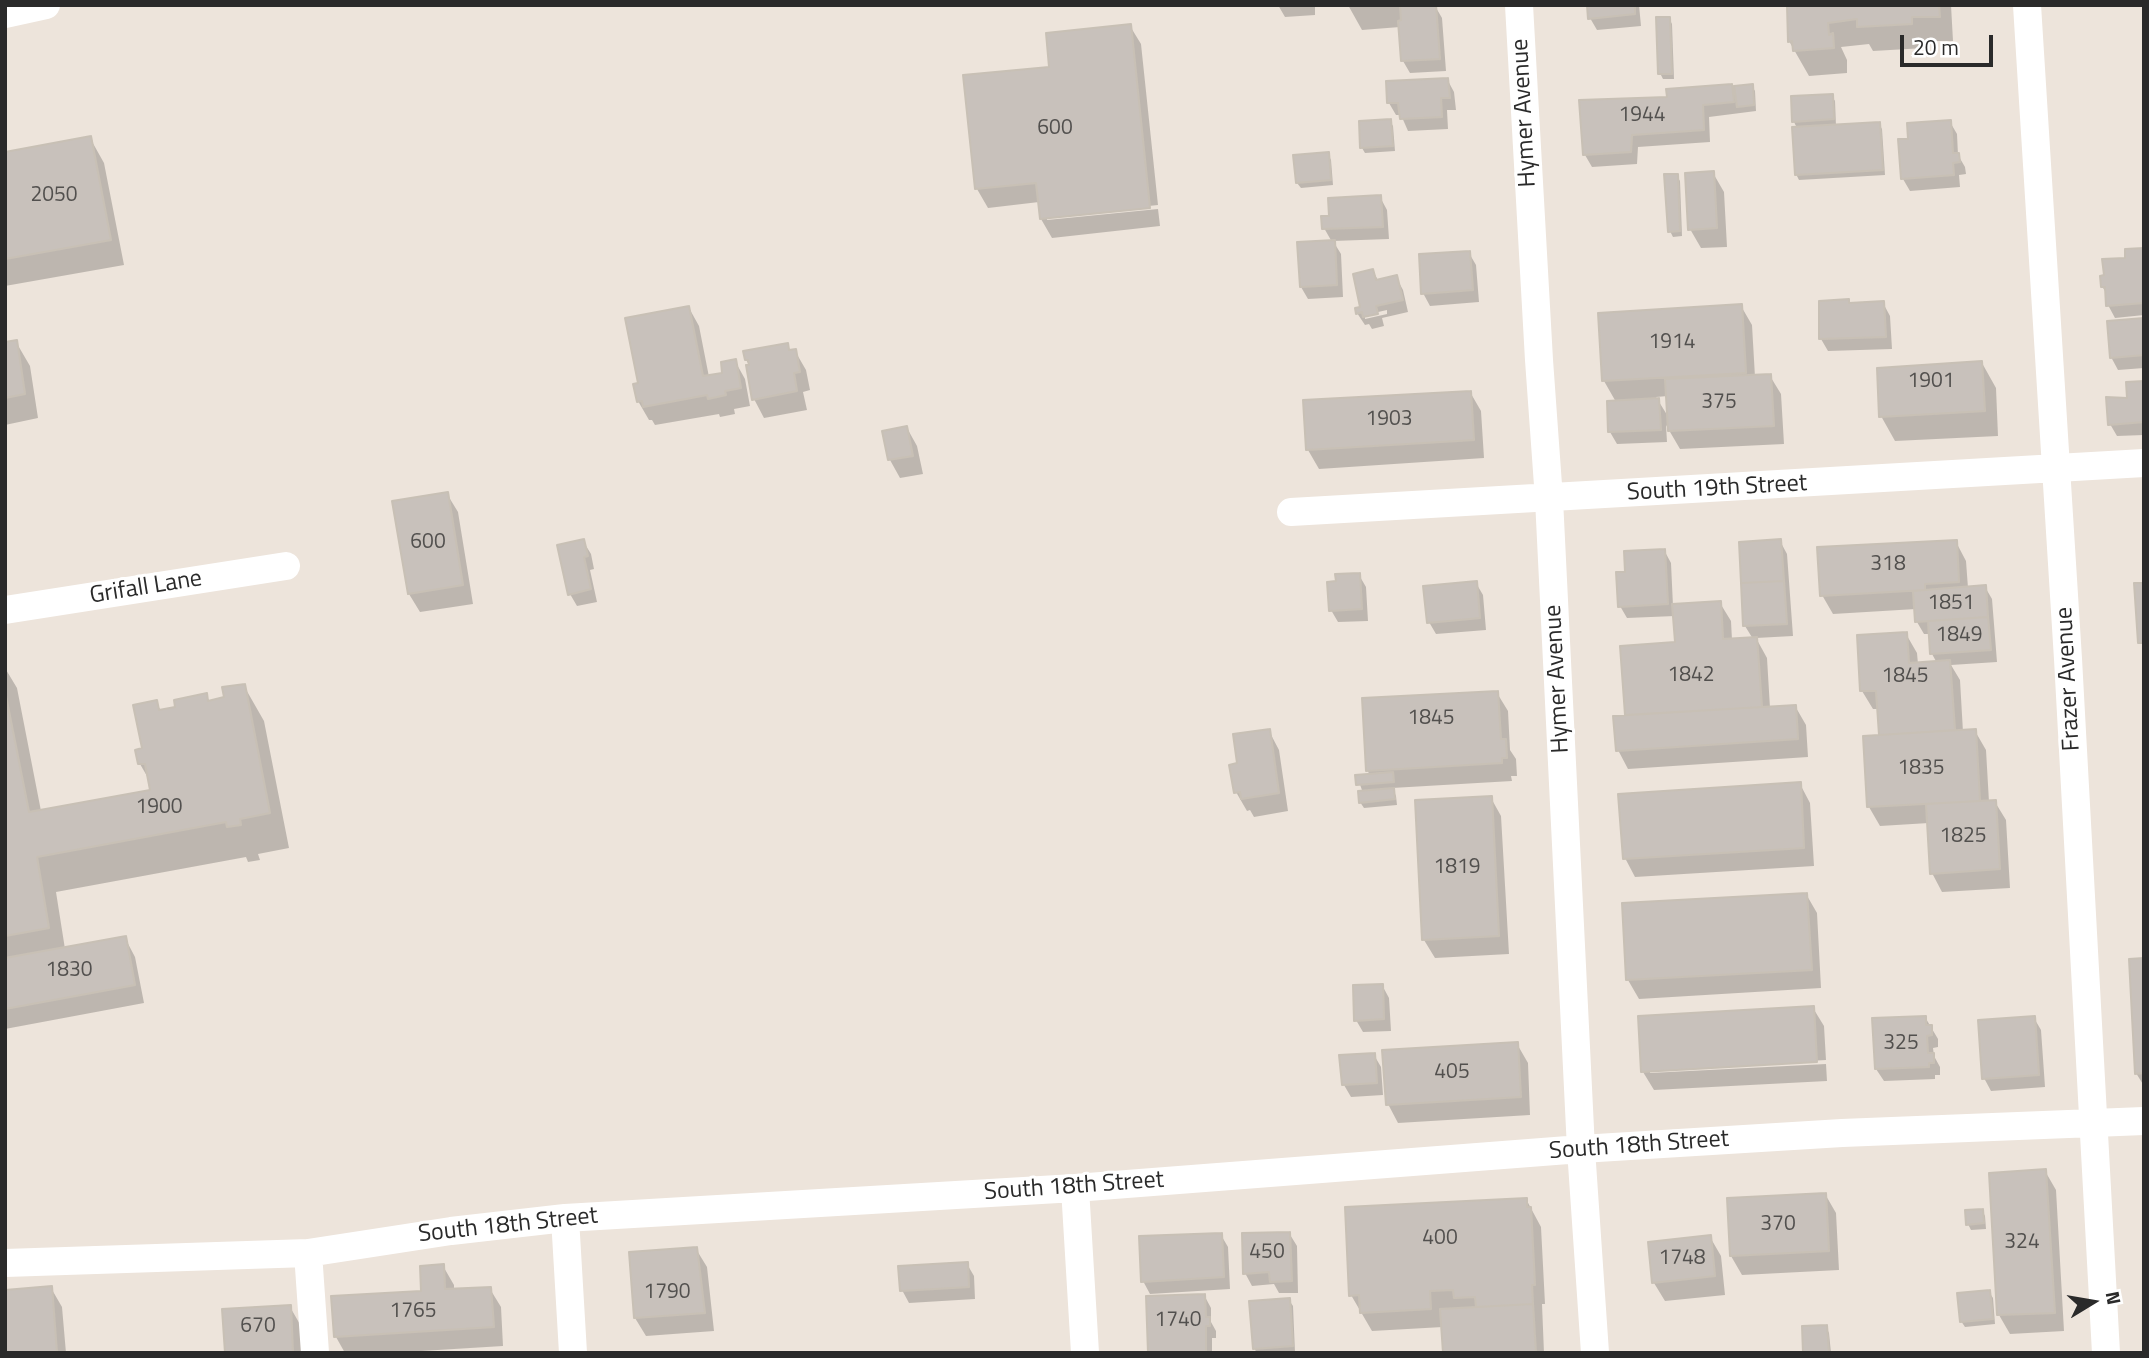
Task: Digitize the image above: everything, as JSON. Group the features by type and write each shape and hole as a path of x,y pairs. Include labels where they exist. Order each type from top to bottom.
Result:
{"street":[{"path":"5,14 46,5"},
{"name":"Hymer Avenue","path":"1519,5 1549,499 1581,1149 1595,1353"},
{"name":"Frazer Avenue","path":"2027,5 2106,1353"},
{"name":"South 19th Street","path":"1291,512 2144,463"},
{"name":"Grifall Lane","path":"5,610 286,566"},
{"name":"South 18th Street","path":"5,1262 308,1253 451,1231 565,1218 1075,1188 1581,1149 1842,1133 2144,1121"},
{"path":"1075,1188 1085,1353"},
{"path":"565,1218 573,1353"},
{"path":"308,1253 315,1353"}],"building":[{"path":"1436,5 1440,59 1401,61 1398,21 1401,20 1400,6"},
{"path":"1587,5 1635,5 1635,14 1588,19"},
{"path":"1787,5 1939,5 1940,17 1912,17 1912,24 1857,27 1857,19 1828,23 1829,35 1833,33 1834,48 1793,51 1792,41 1788,42"},
{"path":"1656,17 1670,17 1672,74 1658,74"},
{"path":"1131,24 1150,208 1040,219 1036,183 975,189 963,75 1049,67 1046,33"},
{"path":"1448,78 1450,98 1441,98 1442,117 1400,119 1398,103 1387,103 1386,81"},
{"path":"1732,84 1734,102 1703,105 1704,130 1632,135 1631,152 1583,155 1579,100 1667,97 1666,89"},
{"path":"1753,84 1754,105 1737,107 1734,86"},
{"path":"1833,94 1834,119 1792,122 1791,96"},
{"path":"1391,119 1393,146 1360,148 1359,121"},
{"path":"1951,120 1953,153 1959,153 1960,162 1953,163 1954,175 1901,179 1898,139 1908,139 1907,123"},
{"path":"1880,122 1883,170 1795,175 1792,127"},
{"path":"91,136 111,240 5,259 5,152"},
{"path":"1329,152 1331,180 1296,183 1293,155"},
{"path":"1714,171 1717,228 1688,230 1685,173"},
{"path":"1664,174 1678,174 1680,231 1668,232"},
{"path":"1381,195 1383,227 1322,229 1321,216 1329,216 1328,198"},
{"path":"1335,240 1337,285 1300,287 1297,242"},
{"path":"2144,248 2144,303 2106,306 2105,287 2101,287 2100,276 2104,275 2102,259 2125,258 2125,249"},
{"path":"1470,251 1473,290 1421,294 1419,254"},
{"path":"1373,269 1376,280 1397,275 1403,300 1376,306 1378,314 1363,317 1362,312 1356,314 1355,308 1360,307 1353,274"},
{"path":"1849,299 1849,303 1884,301 1886,337 1819,339 1819,301"},
{"path":"1742,304 1746,373 1602,381 1598,313"},
{"path":"689,306 703,376 722,373 721,362 736,359 741,388 725,391 726,395 708,399 707,395 643,407 642,401 637,402 633,384 638,383 625,318"},
{"path":"2144,318 2144,355 2110,358 2107,321"},
{"path":"17,340 25,394 5,398 5,342"},
{"path":"788,343 789,350 796,349 800,372 794,373 797,391 752,400 746,365 749,365 743,351"},
{"path":"1982,361 1985,411 1879,417 1877,368"},
{"path":"1771,374 1774,426 1668,431 1665,379"},
{"path":"2144,381 2144,422 2108,425 2106,397 2127,398 2126,382"},
{"path":"1471,391 1474,440 1306,450 1303,400"},
{"path":"1659,398 1661,430 1608,432 1607,401"},
{"path":"907,426 913,456 888,460 882,431"},
{"path":"448,492 463,585 408,594 392,501"},
{"path":"584,539 588,556 584,557 591,589 568,595 557,545"},
{"path":"1781,539 1784,581 1741,583 1739,542"},
{"path":"1957,540 1959,582 1925,584 1925,590 1820,596 1817,547"},
{"path":"1665,549 1668,604 1618,607 1616,572 1625,572 1624,551"},
{"path":"1360,573 1362,609 1329,611 1327,582 1336,581 1335,574"},
{"path":"1477,581 1480,618 1427,623 1423,586"},
{"path":"1784,581 1787,624 1743,626 1741,583"},
{"path":"2134,583 2144,583 2144,643 2138,643"},
{"path":"1986,585 1988,617 1915,622 1913,591"},
{"path":"1721,601 1723,639 1757,637 1762,707 1625,715 1620,646 1675,642 1672,604"},
{"path":"1988,617 1991,650 1930,654 1928,621"},
{"path":"1907,632 1909,663 1950,660 1955,730 1879,735 1876,691 1860,691 1857,635"},
{"path":"245,684 270,813 240,819 241,825 227,827 226,822 37,857 49,928 5,936 5,691 29,812 150,790 145,764 138,764 135,750 142,748 133,705 157,700 159,710 175,707 174,700 207,693 208,701 224,697 222,687"},
{"path":"1498,691 1501,739 1506,739 1507,758 1502,758 1502,763 1366,771 1362,698"},
{"path":"1796,705 1798,739 1616,751 1613,716"},
{"path":"1270,729 1279,793 1241,799 1240,792 1234,793 1229,765 1237,763 1233,734"},
{"path":"1976,729 1980,801 1867,807 1863,736"},
{"path":"1393,772 1394,782 1356,785 1355,775"},
{"path":"1801,782 1804,848 1623,859 1618,794"},
{"path":"1394,788 1395,799 1359,803 1358,791"},
{"path":"1492,796 1499,936 1422,940 1415,800"},
{"path":"1996,800 2000,869 1930,874 1926,804"},
{"path":"1807,893 1812,970 1626,980 1622,903"},
{"path":"126,936 135,985 5,1009 5,958"},
{"path":"2144,958 2144,1073 2135,1074 2129,959"},
{"path":"1383,984 1384,1019 1354,1021 1353,985"},
{"path":"1814,1006 1817,1062 1641,1072 1638,1016"},
{"path":"1926,1016 1926,1025 1932,1025 1932,1035 1927,1036 1928,1053 1934,1053 1934,1063 1929,1063 1929,1067 1875,1069 1872,1018"},
{"path":"2035,1016 2039,1075 1982,1079 1978,1020"},
{"path":"1518,1042 1521,1097 1386,1105 1382,1050"},
{"path":"1375,1053 1377,1083 1342,1085 1339,1055"},
{"path":"2046,1169 2055,1313 1997,1315 1989,1173"},
{"path":"1826,1193 1829,1251 1730,1256 1727,1198"},
{"path":"1527,1198 1527,1207 1531,1207 1535,1285 1532,1285 1533,1304 1476,1307 1475,1297 1454,1298 1453,1290 1430,1291 1431,1309 1360,1313 1359,1295 1349,1296 1345,1207"},
{"path":"1983,1209 1984,1223 1966,1225 1965,1210"},
{"path":"1290,1232 1292,1281 1270,1282 1269,1272 1243,1274 1242,1233"},
{"path":"1222,1233 1224,1277 1141,1282 1139,1236"},
{"path":"1711,1235 1715,1276 1652,1283 1648,1242"},
{"path":"697,1247 705,1313 634,1318 629,1252"},
{"path":"968,1262 969,1287 900,1291 898,1266"},
{"path":"444,1264 445,1289 491,1287 494,1327 334,1337 331,1296 421,1291 420,1266"},
{"path":"52,1286 57,1353 5,1353 5,1290"},
{"path":"1990,1290 1993,1319 1960,1322 1957,1293"},
{"path":"1205,1294 1206,1317 1210,1317 1210,1326 1206,1326 1206,1352 1148,1353 1146,1296"},
{"path":"1290,1298 1293,1346 1253,1349 1249,1301"},
{"path":"1533,1304 1536,1353 1443,1353 1440,1309"},
{"path":"291,1305 293,1353 225,1353 222,1309"},
{"path":"1827,1325 1829,1353 1803,1353 1802,1326"}]}
